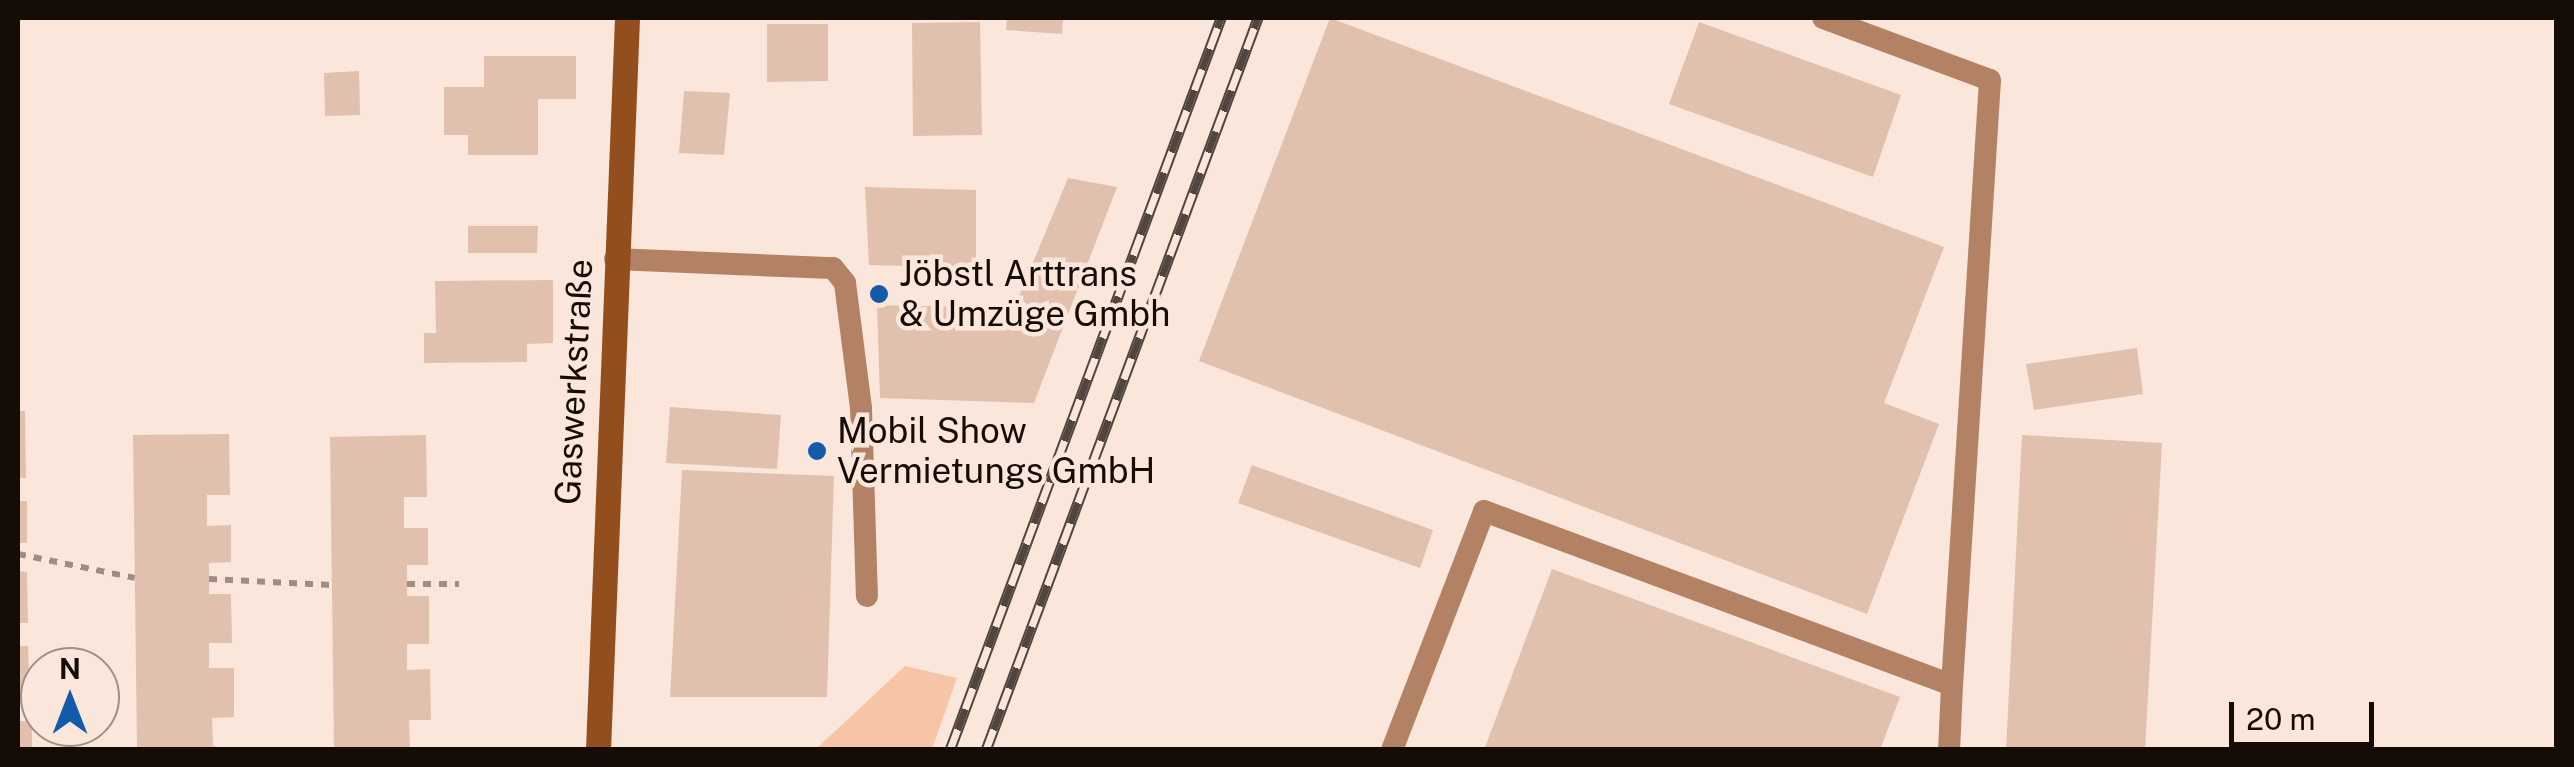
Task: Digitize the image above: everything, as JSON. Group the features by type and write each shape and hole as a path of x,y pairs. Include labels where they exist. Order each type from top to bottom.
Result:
{"street":[{"name":"Gaswerkstraße","path":"598,750 626,18"}],"lane":[{"path":"1823,18 1990,80 1948,750"},
{"path":"615,260 833,268 845,283 861,408 867,596"},
{"path":"1392,750 1484,511 1952,685"}],"path":[{"path":"18,554 135,578"},
{"path":"209,579 332,585"},
{"path":"406,584 459,584"}],"shaded area":[{"path":"905,666 957,678 932,749 816,749"}],"building":[{"path":"1007,18 1063,18 1062,34 1006,30"},
{"path":"1330,18 1944,247 1884,403 1939,424 1867,614 1199,361"},
{"path":"980,22 982,135 913,136 912,23"},
{"path":"1699,22 1901,95 1873,177 1669,104"},
{"path":"767,24 828,24 828,81 767,82"},
{"path":"484,56 576,56 576,99 538,99 538,155 468,155 468,135 444,135 444,87 484,87"},
{"path":"359,71 360,115 325,116 324,73"},
{"path":"684,91 730,93 724,155 679,153"},
{"path":"1068,178 1117,187 1034,403 880,398 877,305 1014,308"},
{"path":"865,187 976,190 976,268 869,265"},
{"path":"468,226 538,226 537,253 468,253"},
{"path":"553,280 553,343 527,344 527,362 424,363 424,333 436,333 435,281"},
{"path":"2137,348 2143,394 2034,410 2026,364"},
{"path":"670,407 781,415 777,469 666,463"},
{"path":"18,411 25,411 26,478 18,478"},
{"path":"229,434 230,495 207,495 207,526 231,525 231,562 209,563 209,594 231,594 232,643 209,643 209,668 234,668 234,717 212,718 213,746 235,750 137,750 133,435"},
{"path":"426,435 427,497 404,497 404,528 428,528 428,565 407,565 407,596 429,596 429,644 407,644 407,670 430,669 431,720 409,720 410,750 334,750 330,437"},
{"path":"2022,435 2162,443 2145,750 2006,750"},
{"path":"1252,465 1433,530 1420,568 1238,503"},
{"path":"682,470 834,476 827,697 670,697"},
{"path":"18,501 27,501 27,543 18,543"},
{"path":"1552,569 1900,697 1880,750 1484,750"},
{"path":"18,571 27,572 28,623 18,623"},
{"path":"18,646 28,646 20,647 18,699"},
{"path":"20,721 20,747 32,750 18,750"}],"railway":[{"path":"950,750 1221,18"},
{"path":"986,750 1258,18"}],"place":[{"name":"Jöbstl Arttrans & Umzüge Gmbh","path":"879,294"},
{"name":"Mobil Show Vermietungs GmbH","path":"817,451"}]}
